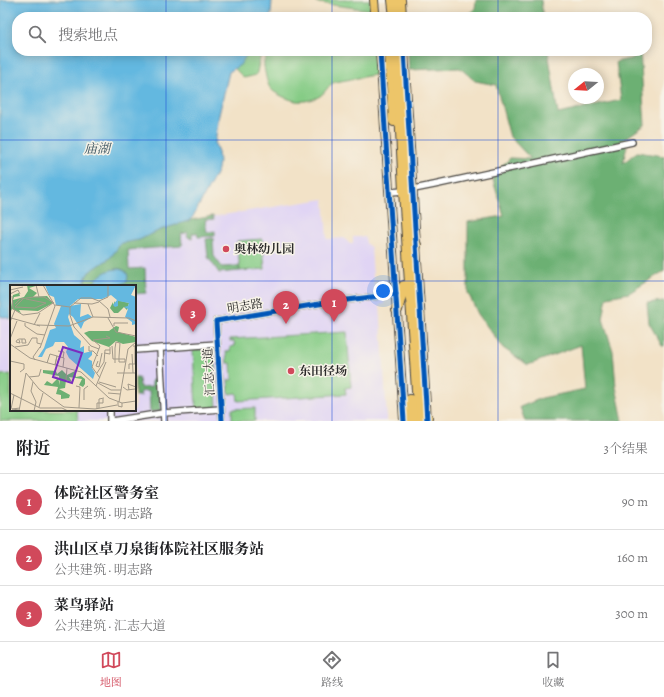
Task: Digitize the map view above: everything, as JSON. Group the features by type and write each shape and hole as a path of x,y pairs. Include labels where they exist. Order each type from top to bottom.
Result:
{"highway":[{"path":"386,0 387,12"},
{"path":"393,0 394,12"},
{"path":"390,56 401,191 425,420"},
{"path":"397,56 404,286 412,421"},
{"path":"398,66 406,92"},
{"path":"409,272 416,245"},
{"path":"397,310 404,286"}],"main road":[{"path":"374,0 375,12"},
{"path":"401,0 402,12"},
{"path":"381,56 401,191 416,245 425,420"},
{"path":"404,56 406,92 396,294 404,421"}],"street":[{"path":"401,191 632,142"},
{"name":"明志路","path":"216,322 331,302 396,294"},
{"name":"汇志大道","path":"216,322 222,421"},
{"path":"136,350 217,344"},
{"path":"160,348 164,421"},
{"path":"110,411 111,421 163,413 221,409"}],"shaded area":[{"path":"324,199 327,239 344,238 350,244 353,244 353,237 365,237 366,243 371,248 374,291 381,291 381,289 384,289 384,304 380,305 387,421 0,421 0,316 10,319 10,411 136,411 136,285 84,285 89,272 139,240 191,220"}],"green space":[{"path":"312,0 370,0 370,10 319,3"},
{"path":"476,0 541,0 542,12 471,12 475,9"},
{"path":"245,56 260,56 256,75 244,78 235,69"},
{"path":"267,56 375,56 376,71 374,75 335,82 315,99 296,101 279,95 273,91 266,78 264,62"},
{"path":"408,56 549,56 558,114 621,100 616,62 634,58 634,56 640,56 645,125 620,142 627,146 623,163 637,152 664,156 664,271 629,293 607,297 603,319 613,351 616,387 623,421 525,421 520,407 542,398 585,389 581,345 528,365 503,348 478,314 468,293 468,222 504,216 492,177 510,158 531,159 510,137 496,85 475,81 460,68 409,70"},
{"path":"213,216 214,219 205,220 207,232 215,231 215,236 198,237 197,233 192,233 192,238 189,238 187,232 181,234 181,243 183,243 181,246 128,250 129,269 145,268 146,293 136,294 136,285 120,285 127,281 127,274 125,271 120,269 108,271 96,280 94,285 84,285 89,272 110,258 122,243 139,240 160,230 191,220"},
{"path":"213,238 214,256 222,267 239,266 240,271 219,273 208,257 206,239"},
{"path":"262,239 265,269 240,271 237,241"},
{"path":"664,301 664,346 662,346 649,323 647,303"},
{"name":"东田径场","path":"347,332 351,387 345,388 346,394 238,401 237,393 229,394 228,380 232,380 231,363 227,363 226,351 230,351 230,347 235,346 234,341 230,341 230,339"},
{"path":"214,349 217,408 196,409 193,350"},
{"path":"10,374 10,411 77,411 78,421 0,421 0,375"},
{"path":"136,378 139,378 140,388 152,387 152,380 159,380 161,411 150,412 149,391 140,392 141,396 136,396"},
{"path":"255,408 255,421 232,421 232,409"}],"water":[{"name":"庙湖","path":"0,0 272,0 271,12 12,12 12,56 246,56 240,65 229,72 219,115 215,144 218,152 218,169 191,220 160,230 139,240 122,243 110,258 89,272 84,285 10,285 10,319 0,316"},
{"path":"117,269 126,272 128,276 127,281 120,285 93,285 99,276"}],"cycle path":[{"path":"380,56 404,421"},
{"path":"404,56 427,421"},
{"path":"222,421 216,321 331,302 396,294"}],"place":[{"name":"奥林幼儿园","path":"226,249"},
{"name":"体院社区警务室","path":"334,322"},
{"name":"洪山区卓刀泉街体院社区服务站","path":"286,324"},
{"name":"菜鸟驿站","path":"193,332"},
{"name":"东田径场","path":"291,371"}]}
